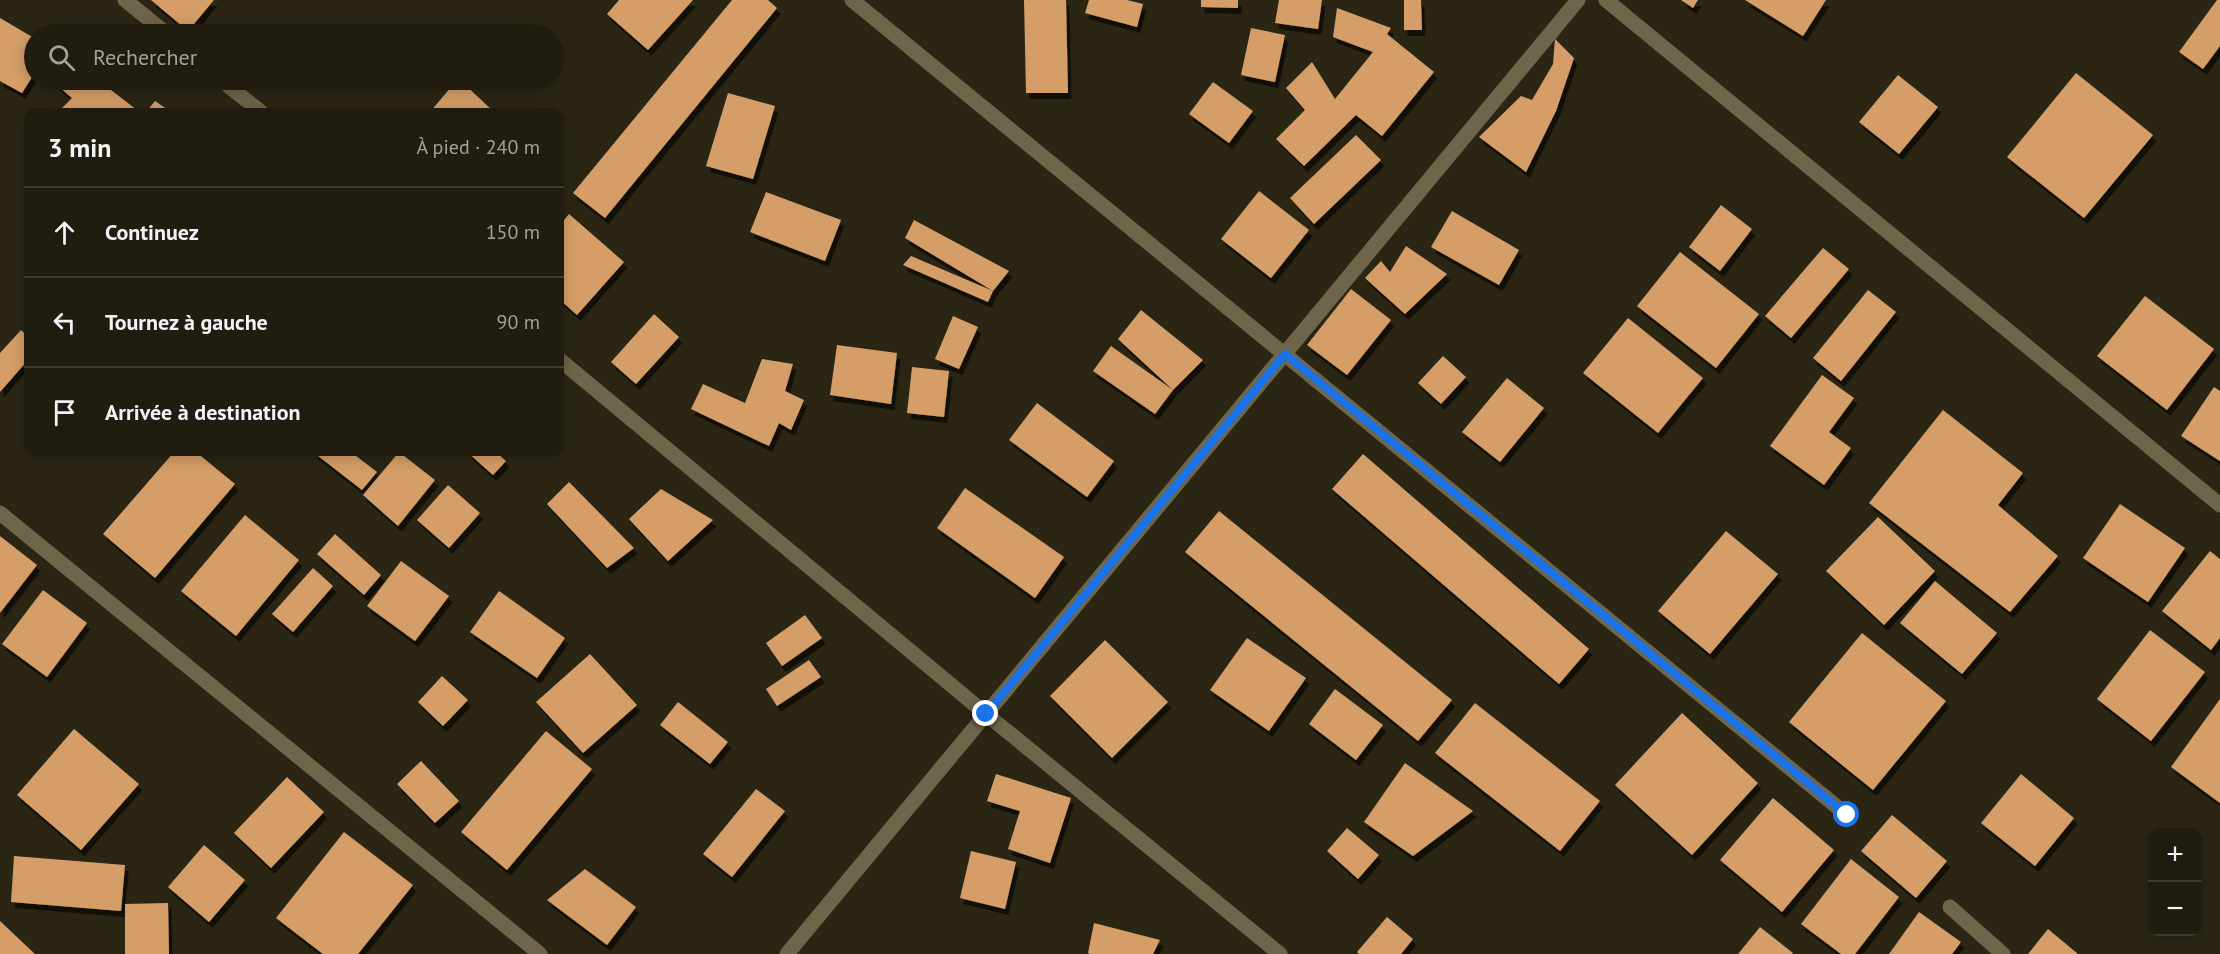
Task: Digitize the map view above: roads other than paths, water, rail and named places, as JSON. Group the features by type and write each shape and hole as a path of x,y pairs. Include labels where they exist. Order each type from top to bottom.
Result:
{"street":[{"path":"125,0 155,24"},
{"path":"852,0 1847,815"},
{"path":"787,954 1578,0"},
{"path":"1606,0 2220,505"},
{"path":"234,90 256,108"},
{"path":"564,363 986,714 1280,954"},
{"path":"0,513 540,954"},
{"path":"1950,907 2003,954"}]}
